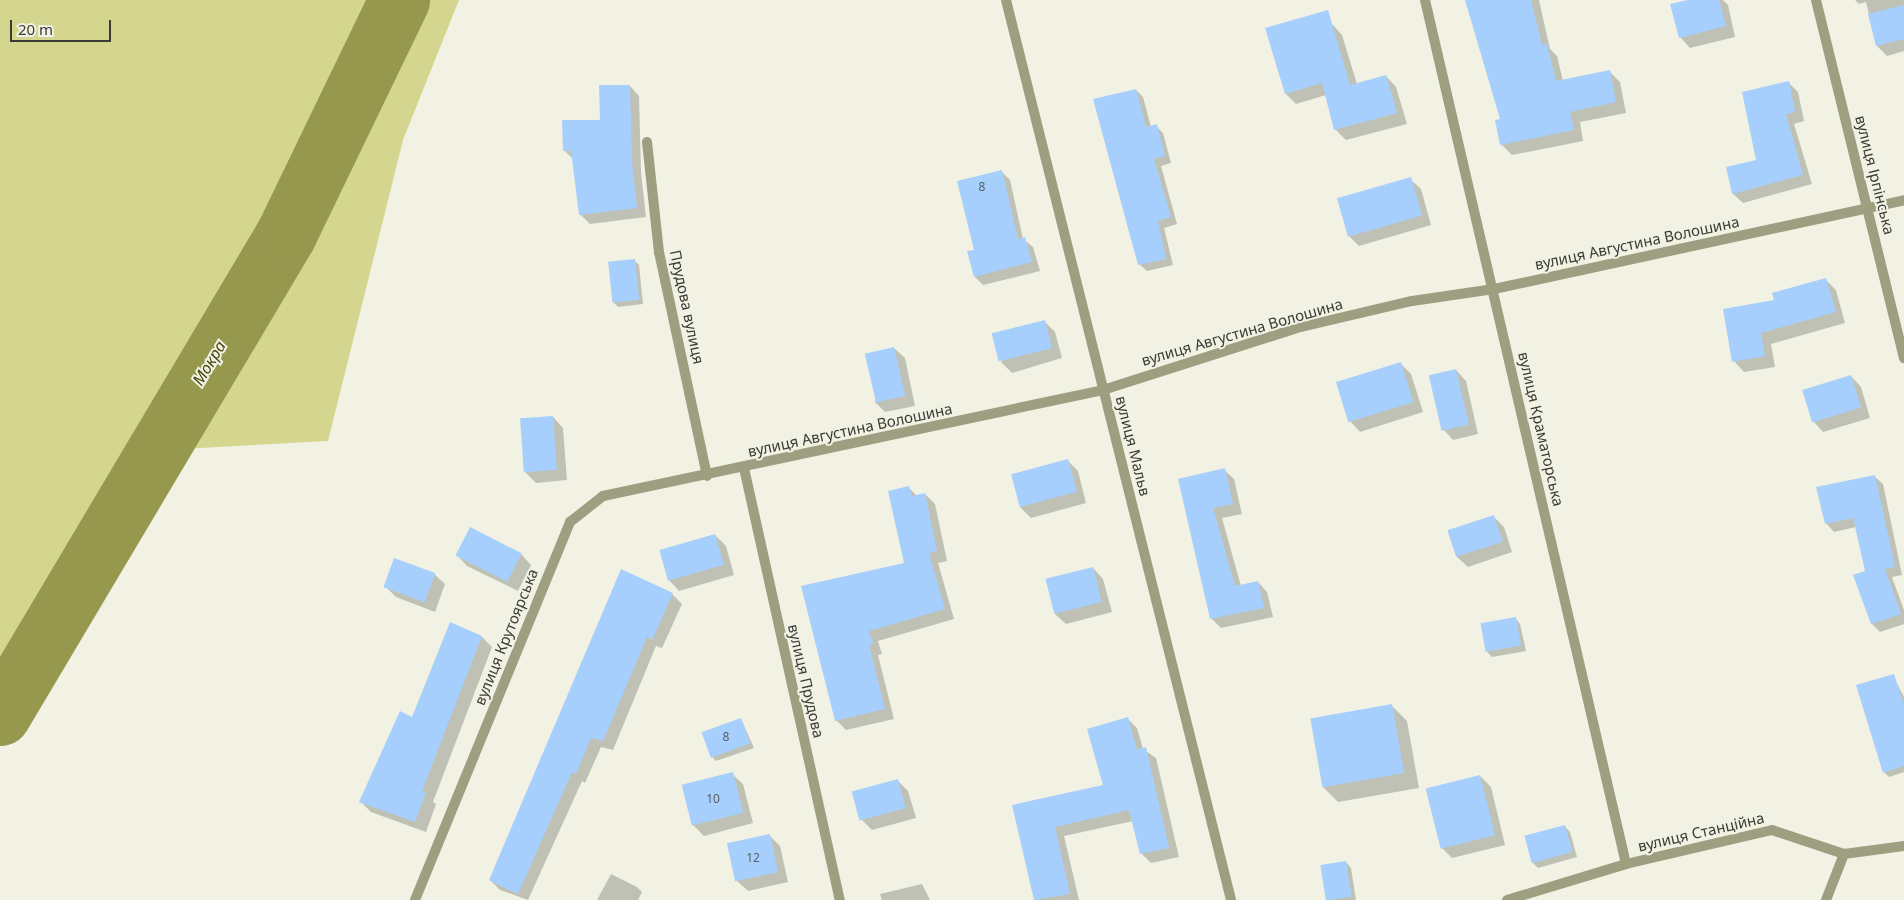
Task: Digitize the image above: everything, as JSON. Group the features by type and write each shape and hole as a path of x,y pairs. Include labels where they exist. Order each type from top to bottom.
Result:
{"street":[{"name":"вулиця Мальв","path":"1006,0 1231,900"},
{"name":"вулиця Краматорська","path":"1425,0 1494,289 1626,864"},
{"name":"вулиця Ірпінська","path":"1816,0 1904,358"},
{"name":"Прудова вулиця","path":"647,142 659,252 707,476"},
{"name":"вулиця Августина Волошина","path":"707,476 1103,390 1301,327 1412,301 1494,289 1904,200"},
{"name":"вулиця Прудова","path":"744,468 840,900"},
{"name":"вулиця Крутоярська","path":"415,900 570,522 603,496 707,476"},
{"name":"вулиця Станційна","path":"1506,900 1626,864 1772,830 1844,854 1904,846"},
{"path":"1826,900 1844,854"}],"green space":[{"path":"0,0 459,0 403,140 328,441 126,452 0,662"}],"building":[{"path":"1465,0 1531,0 1542,45 1547,44 1556,81 1610,70 1616,102 1570,112 1574,130 1500,145 1495,120 1500,119"},
{"path":"1688,0 1719,0 1726,26 1679,38 1670,4"},
{"path":"1904,5 1904,39 1876,46 1868,14"},
{"path":"1328,10 1350,85 1386,75 1397,113 1334,130 1322,83 1285,94 1265,28"},
{"path":"1789,81 1795,112 1786,114 1803,175 1732,194 1726,167 1756,160 1742,92"},
{"path":"599,85 630,85 632,162 637,208 579,215 571,151 563,151 562,120 600,120"},
{"path":"1136,89 1146,127 1157,124 1165,156 1154,159 1171,217 1158,221 1166,259 1138,265 1093,99"},
{"path":"1002,170 1018,239 1025,237 1032,262 974,277 967,251 974,250 957,181"},
{"path":"1411,177 1422,215 1348,237 1337,198"},
{"path":"635,259 639,300 612,303 608,262"},
{"path":"1826,278 1836,312 1761,333 1765,356 1732,362 1723,309 1774,300 1772,293"},
{"path":"1045,320 1052,348 999,361 992,333"},
{"path":"894,347 905,396 876,402 865,354"},
{"path":"1401,362 1413,402 1348,422 1336,382"},
{"path":"1456,369 1469,425 1442,431 1429,375"},
{"path":"1851,375 1861,408 1812,422 1802,390"},
{"path":"553,416 557,470 524,472 520,418"},
{"path":"1068,459 1077,492 1020,507 1011,474"},
{"path":"1225,468 1233,504 1213,508 1235,586 1258,581 1264,608 1210,619 1178,479"},
{"path":"1875,475 1895,567 1885,569 1901,614 1871,624 1853,575 1865,571 1853,518 1825,524 1816,487"},
{"path":"909,486 912,496 925,493 937,551 929,553 945,609 869,631 873,644 869,645 885,709 835,721 801,586 904,563 888,491"},
{"path":"1494,515 1503,542 1456,557 1447,530"},
{"path":"470,527 522,553 507,582 455,556"},
{"path":"715,534 724,565 668,581 659,550"},
{"path":"394,558 435,573 425,602 383,587"},
{"path":"1093,567 1102,602 1054,614 1045,579"},
{"path":"621,569 673,593 652,640 647,637 603,741 591,738 576,774 572,772 518,894 489,880"},
{"path":"1516,617 1521,646 1486,652 1481,623"},
{"path":"450,622 482,636 422,791 426,793 415,822 359,802 400,711 412,717"},
{"path":"1894,674 1904,705 1904,766 1883,773 1856,685"},
{"path":"1392,704 1404,773 1322,787 1310,718"},
{"path":"1128,717 1137,750 1146,747 1169,848 1140,854 1129,810 1055,827 1070,894 1034,900 1012,805 1103,785 1087,729"},
{"path":"741,718 750,743 711,758 702,732"},
{"path":"733,772 743,813 692,826 682,785"},
{"path":"1480,775 1495,835 1441,849 1426,789"},
{"path":"898,779 906,808 859,820 852,791"},
{"path":"1565,825 1572,852 1532,863 1524,836"},
{"path":"770,834 778,872 735,881 727,843"},
{"path":"1346,861 1352,897 1326,900 1320,865"}],"waterway":[{"name":"Мокра","path":"0,715 286,234 399,0"}]}
